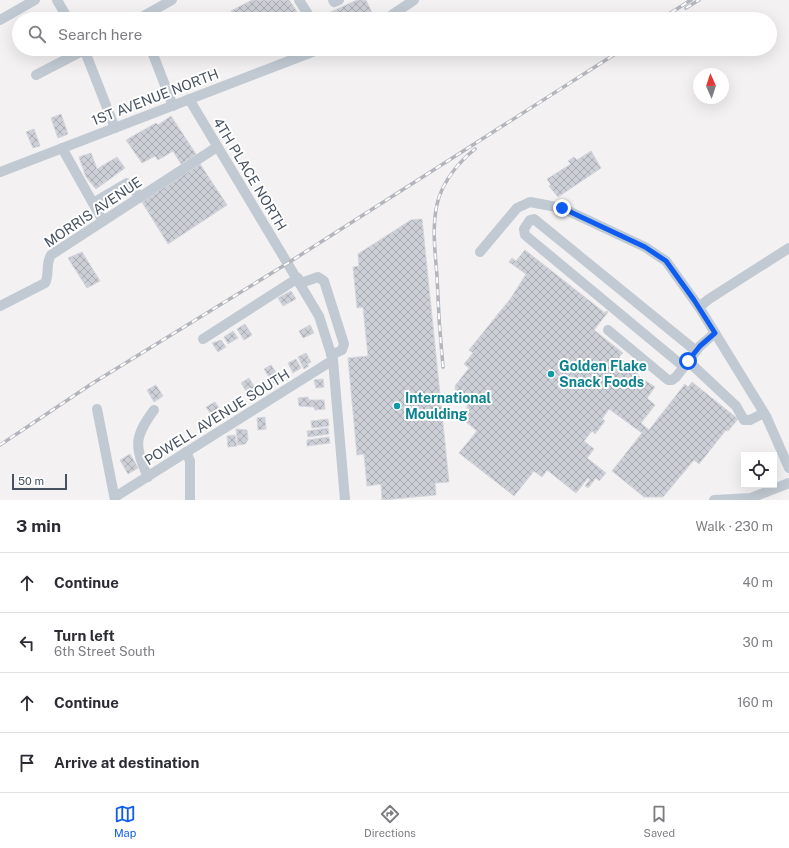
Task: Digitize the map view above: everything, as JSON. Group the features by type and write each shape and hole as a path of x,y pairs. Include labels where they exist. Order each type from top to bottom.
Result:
{"street":[{"path":"14,12 34,0"},
{"path":"57,0 64,12"},
{"path":"151,12 172,0"},
{"path":"299,0 307,12"},
{"path":"334,0 334,2 339,0"},
{"path":"392,12 399,4 414,0"},
{"path":"0,20 12,13"},
{"path":"36,75 72,56"},
{"path":"88,56 115,128"},
{"path":"154,56 173,106"},
{"name":"1ST AVENUE NORTH","path":"0,172 302,56"},
{"name":"4TH PLACE NORTH","path":"189,99 319,316 332,358 345,500"},
{"name":"MORRIS AVENUE","path":"0,306 45,283 48,278 47,262 51,255 217,147"},
{"path":"62,148 103,221"},
{"path":"93,203 127,183 133,186 139,198"},
{"path":"480,252 517,208 530,202 553,206 628,238 666,261 699,307 764,412 789,468"},
{"path":"696,351 534,219 530,220 524,229 525,235 736,406 744,420 750,420 764,412"},
{"path":"699,307 709,298 789,248"},
{"name":"POWELL AVENUE SOUTH","path":"115,499 148,476 332,358 342,350 344,344 324,281 318,277 299,281"},
{"path":"203,338 299,281"},
{"path":"608,330 668,380 672,380 696,351 715,333"},
{"path":"97,410 115,499"},
{"path":"148,476 138,454 140,430 154,410"},
{"path":"186,452 190,461 190,500"},
{"path":"714,500 751,498 789,482"}],"building":[{"path":"252,0 289,0 297,12 232,12"},
{"path":"357,0 366,0 372,12 331,12"},
{"path":"61,114 68,134 58,138 51,118"},
{"path":"171,116 196,154 181,164 173,151 158,160 155,156 142,163 126,140 156,123 158,125"},
{"path":"34,129 40,146 33,148 26,132"},
{"path":"591,151 601,168 558,197 549,186 551,185 547,179 571,164 568,161 574,157 577,160"},
{"path":"91,153 97,169 117,157 125,168 96,189 86,177 79,157"},
{"path":"200,164 227,205 168,244 142,202"},
{"name":"International Moulding","path":"422,219 449,482 435,483 436,495 382,500 381,484 367,486 364,454 357,455 348,358 368,356 363,307 357,308 353,267 359,266 358,254 411,220"},
{"name":"Golden Flake Snack Foods","path":"525,250 605,313 606,311 608,312 594,330 623,353 619,357 638,373 637,375 655,387 647,398 655,405 641,423 649,430 685,384 688,387 692,382 738,419 728,431 726,430 699,464 694,460 663,497 644,497 612,471 642,433 609,409 602,419 605,421 595,434 592,431 584,441 594,449 587,458 606,473 599,481 596,478 588,488 585,486 590,479 588,478 576,493 547,470 542,477 534,471 514,496 459,453 477,431 460,417 468,406 456,397 455,386 469,368 464,364 473,353 469,350 511,298 526,274 509,262 512,258 516,261"},
{"path":"82,252 100,281 87,288 68,258"},
{"path":"291,291 296,299 283,306 278,298"},
{"path":"245,324 252,335 244,340 237,329"},
{"path":"310,325 314,333 303,338 299,331"},
{"path":"233,331 238,338 228,344 224,337"},
{"path":"221,340 226,347 218,352 212,343"},
{"path":"306,353 311,362 307,364 309,366 304,369 298,357"},
{"path":"296,359 301,368 293,373 288,363"},
{"path":"271,365 281,380 273,384 264,369"},
{"path":"249,378 258,393 250,397 241,383"},
{"path":"323,379 324,387 316,388 314,380"},
{"path":"156,385 163,396 154,402 147,390"},
{"path":"308,397 309,400 324,400 325,409 315,410 314,407 299,406 298,398"},
{"path":"215,402 223,414 215,420 206,407"},
{"path":"265,417 266,429 258,430 257,418"},
{"path":"328,419 329,426 312,428 311,421"},
{"path":"328,428 329,434 308,437 307,431"},
{"path":"236,429 247,430 248,440 245,444 238,445"},
{"path":"235,435 237,446 228,447 227,436"},
{"path":"329,437 330,443 307,446 307,440"},
{"path":"130,454 138,468 128,474 120,460"}],"railway":[{"path":"672,12 691,0"},
{"path":"686,8 699,0"},
{"path":"0,445 93,383 288,263 612,56"},
{"path":"443,367 439,322 434,226 435,216 439,197 445,183 458,165 475,149"}],"place":[{"name":"Golden Flake Snack Foods","path":"551,374"},
{"name":"International Moulding","path":"397,406"}],"route":[{"path":"562,208 645,247 666,261 694,300 715,333 700,346 688,361"}]}
